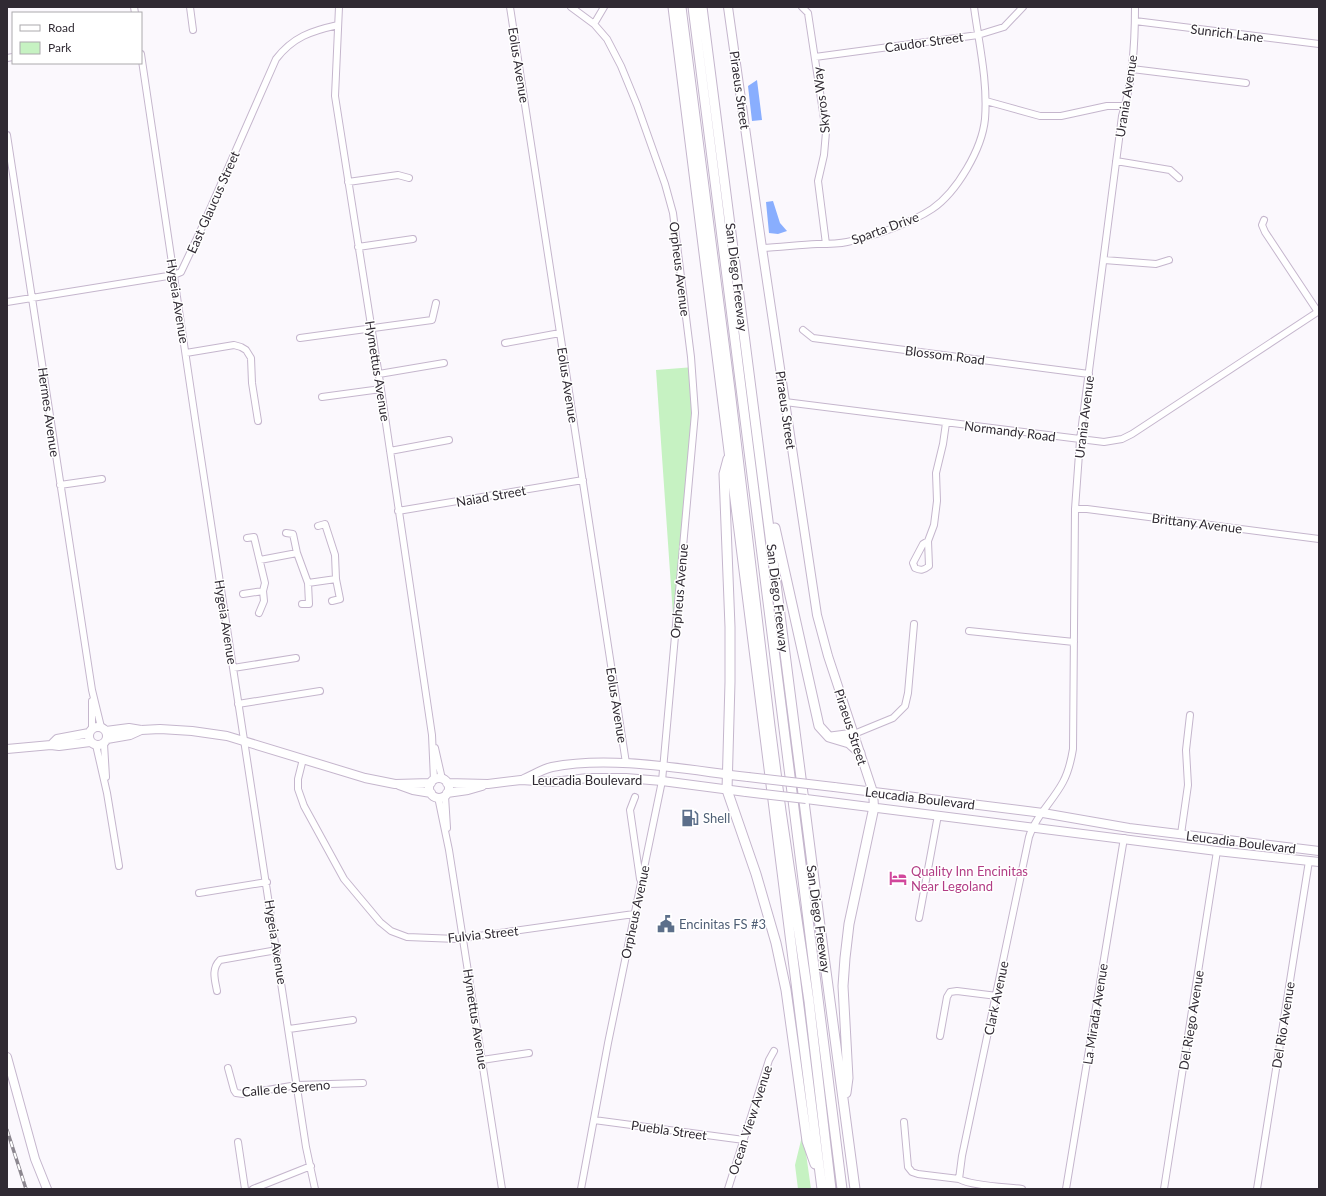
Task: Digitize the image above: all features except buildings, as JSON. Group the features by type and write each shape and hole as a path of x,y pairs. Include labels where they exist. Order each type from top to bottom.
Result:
{"highway":[{"path":"673,7 822,1188"},
{"path":"681,7 730,390 772,750 809,1001 831,1189"},
{"path":"693,7 842,1189"},
{"name":"San Diego Freeway","path":"702,7 855,1189"},
{"path":"729,454 724,474 730,627 727,790 756,874 776,943 786,990 807,1141 822,1188"},
{"path":"762,472 819,726 829,737 849,743 860,753"},
{"path":"829,737 854,734"},
{"path":"845,1106 848,1078 844,986 845,958 849,924 874,807"}],"main road":[{"name":"Piraeus Street","path":"728,7 762,248 817,615 828,656 872,792 874,807"},
{"name":"Leucadia Boulevard","path":"7,750 51,745 57,739 98,736 129,728 142,730 160,729 192,731 227,736 365,778 440,795 468,790 488,784 521,780 553,782 588,778 626,778 662,781 938,815 1035,824 1124,838 1308,862 1319,862"},
{"name":"Leucadia Boulevard","path":"521,780 551,767 588,763 626,763 664,766 1043,813 1129,828 1319,851"},
{"name":"Leucadia Boulevard","path":"395,784 438,781 488,784"},
{"path":"438,781 449,789 440,795 429,788 438,781"},
{"path":"7,1057 36,1159 47,1189"}],"street":[{"path":"190,7 193,30"},
{"name":"Hymettus Avenue","path":"339,7 335,96 379,374 438,781"},
{"name":"Eolus Avenue","path":"510,7 626,763"},
{"path":"571,7 594,24 604,7"},
{"name":"Skyros Way","path":"802,7 808,13 826,132 824,155 818,181 826,244"},
{"name":"Sparta Drive","path":"762,248 846,242 868,236 913,219 933,208 960,180 971,162 982,134 985,120 985,84 974,7"},
{"name":"Caudor Street","path":"815,56 978,35 1004,27 1023,7"},
{"name":"Urania Avenue","path":"1035,824 1063,782 1070,766 1073,749 1075,510 1080,440 1122,116 1132,69 1135,7"},
{"name":"Sunrich Lane","path":"1135,21 1319,44"},
{"name":"Orpheus Avenue","path":"581,1189 634,914 662,781 695,413 692,368 673,213 665,184 637,105 621,66 607,40 594,24"},
{"name":"East Glaucus Street","path":"174,275 181,272 199,234 276,59 285,48 302,36 315,30 338,25"},
{"name":"Hygeia Avenue","path":"142,61 238,704 245,741 297,1085 315,1189"},
{"path":"1132,69 1246,83"},
{"path":"986,101 1040,116 1061,116 1107,106 1125,106"},
{"name":"Hermes Avenue","path":"7,135 119,866"},
{"path":"1116,161 1170,170 1179,178"},
{"path":"348,182 398,175 409,178"},
{"path":"1264,220 1262,225 1265,232 1319,312"},
{"path":"358,247 413,239"},
{"path":"1104,260 1156,264 1169,260"},
{"path":"7,302 174,275"},
{"path":"300,338 432,320 436,303"},
{"name":"Normandy Road","path":"785,402 1080,440 1104,442 1122,439 1132,434 1319,312"},
{"name":"Blossom Road","path":"803,330 813,338 1089,374"},
{"path":"505,343 560,334"},
{"path":"186,353 234,345 241,346 246,350 250,358 258,421"},
{"path":"379,374 444,363"},
{"path":"322,397 381,389"},
{"path":"928,541 934,525 936,473 944,444 946,423"},
{"path":"390,450 449,440"},
{"path":"60,486 102,479"},
{"name":"Naiad Street","path":"398,511 583,480"},
{"name":"Brittany Avenue","path":"1075,510 1087,509 1319,539"},
{"path":"318,526 325,524 335,556 336,579 340,600 332,601"},
{"path":"286,533 293,534 297,553 308,583 309,604 302,604"},
{"path":"247,538 254,537 265,583 263,591 264,601 259,613"},
{"path":"260,560 297,553"},
{"path":"308,583 336,579"},
{"path":"243,594 263,591"},
{"path":"854,734 893,718 905,706 908,692 914,624"},
{"path":"969,631 1074,642"},
{"path":"233,668 296,658"},
{"path":"238,704 320,691"},
{"path":"1181,834 1188,785 1186,750 1190,715"},
{"name":"Fulvia Street","path":"303,759 298,789 304,806 344,879 380,922 391,931 407,937 463,938 634,914"},
{"name":"Hymettus Avenue","path":"440,795 502,1189"},
{"path":"635,797 630,810 640,884"},
{"path":"919,918 938,815"},
{"name":"Clark Avenue","path":"959,1179 962,1156 997,996 1024,856 1035,824"},
{"name":"La Mirada Avenue","path":"1066,1189 1124,838"},
{"name":"Del Riego Avenue","path":"1164,1189 1217,850"},
{"name":"Del Rio Avenue","path":"1257,1189 1308,862"},
{"path":"199,893 266,882"},
{"path":"217,991 214,970 216,964 220,960 276,950"},
{"path":"940,1036 947,997 950,992 957,991 997,996"},
{"path":"289,1029 354,1020"},
{"name":"Ocean View Avenue","path":"728,1189 769,1060 774,1051"},
{"path":"482,1060 529,1053"},
{"name":"Calle de Sereno","path":"228,1068 234,1090 236,1093 243,1094 297,1085 363,1083"},
{"name":"Puebla Street","path":"594,1120 744,1140"},
{"path":"904,1122 908,1167 912,1172 1022,1189"},
{"path":"238,1142 245,1189"},
{"path":"253,1189 311,1166"}],"green space":[{"path":"694,367 695,378 675,644 656,370"},
{"path":"803,1132 811,1189 798,1189 795,1165"}],"water":[{"path":"757,80 762,120 752,121 748,86"},
{"path":"773,201 780,223 787,231 778,234 769,233 766,202"}],"railway":[{"path":"7,1130 26,1189"}],"place":[{"name":"Shell","path":"690,818"},
{"name":"Quality Inn Encinitas Near Legoland","path":"898,878"},
{"name":"Encinitas FS #3","path":"666,924"}]}
